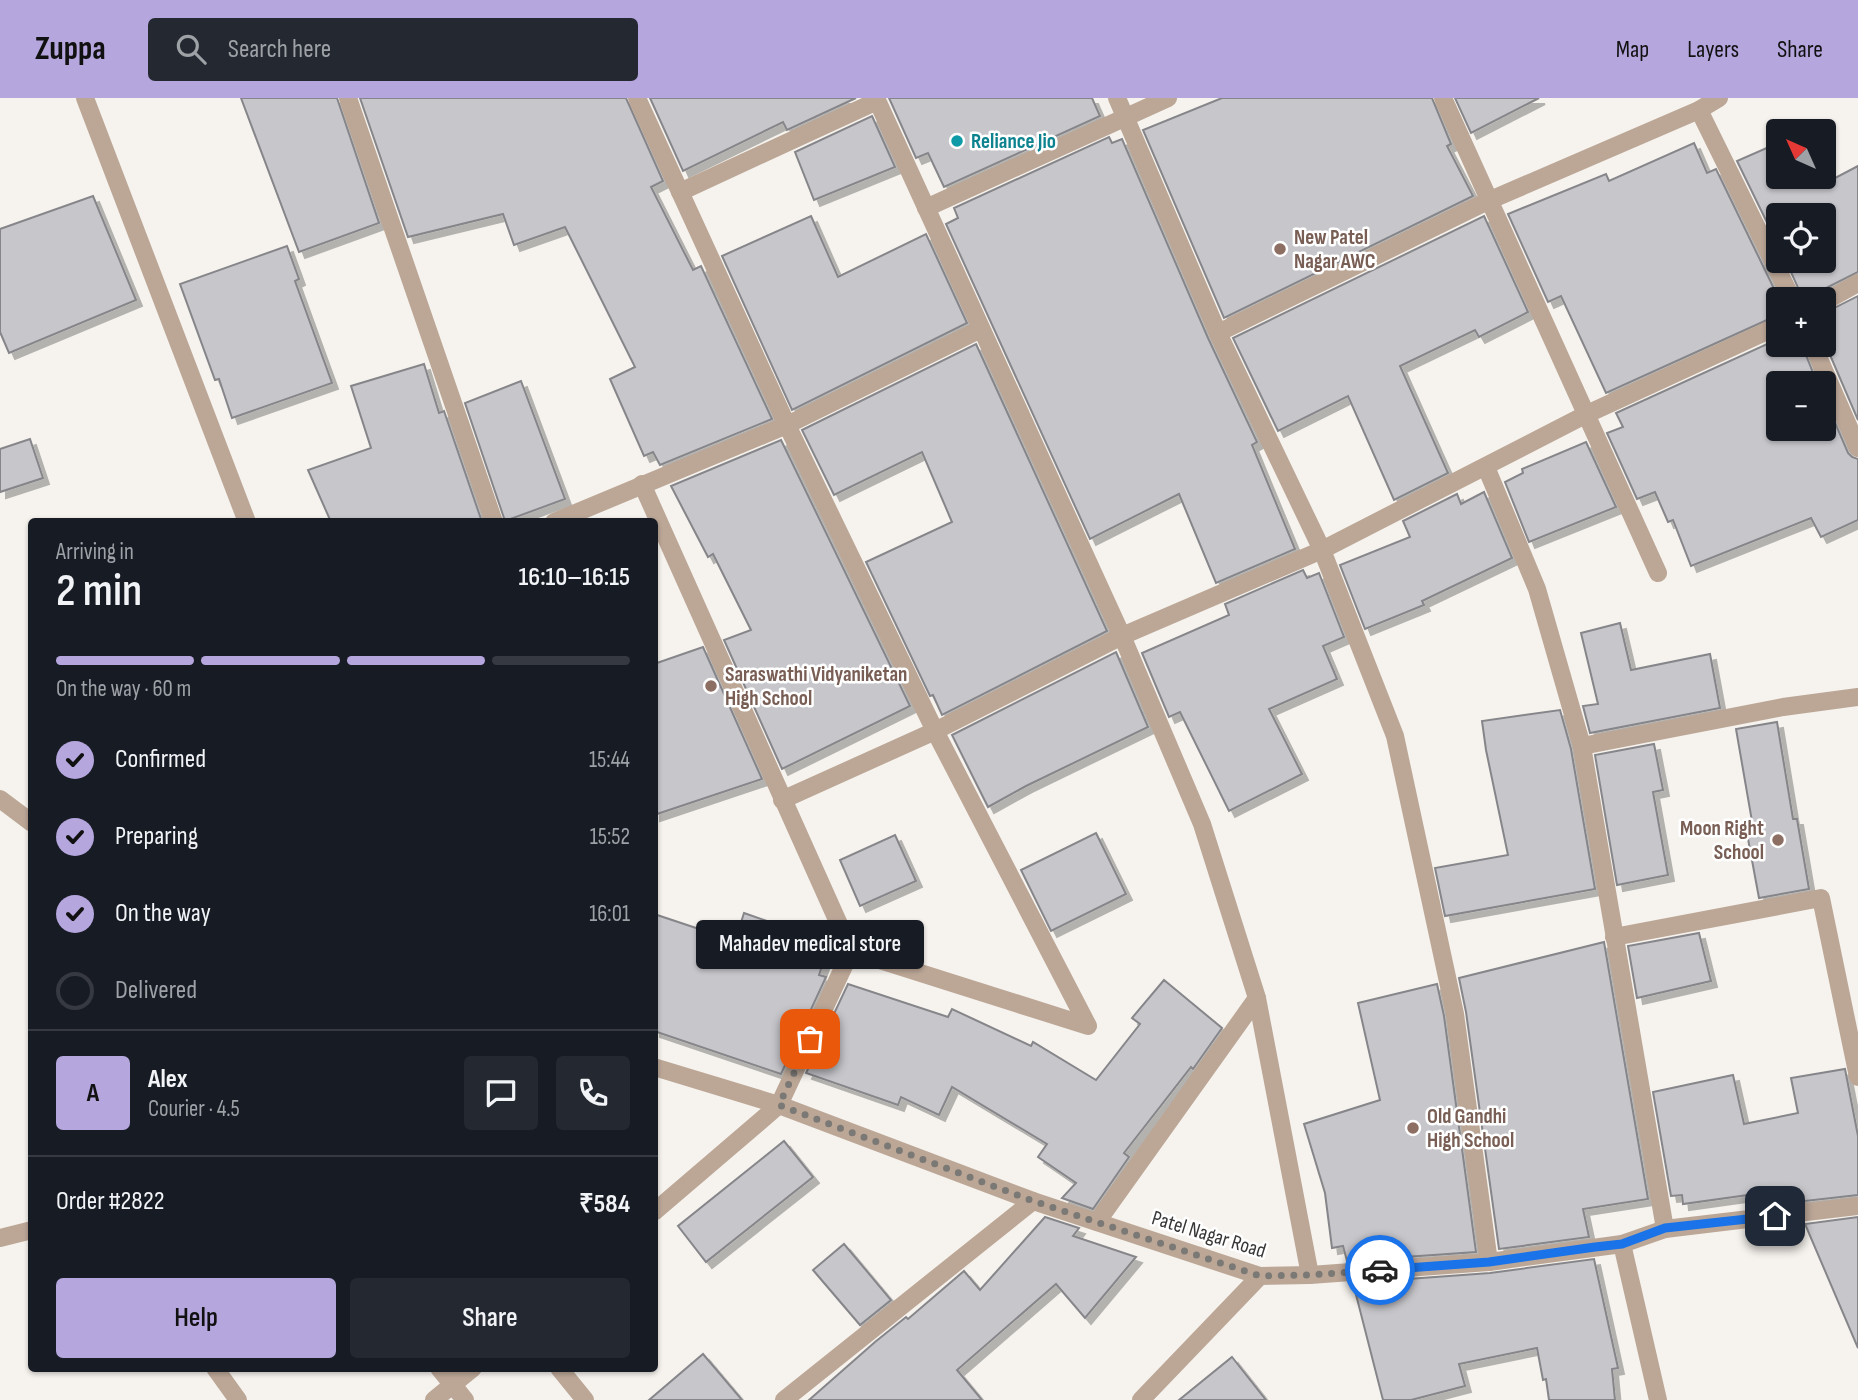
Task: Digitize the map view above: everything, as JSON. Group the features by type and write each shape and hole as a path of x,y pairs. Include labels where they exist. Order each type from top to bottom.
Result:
{"street":[{"path":"85,98 245,518"},
{"path":"348,98 493,518"},
{"path":"637,98 787,425 935,731 1088,1026 851,951 658,520"},
{"path":"1117,98 1218,333 1322,550 1395,736 1455,1014 1489,1262"},
{"path":"926,208 1168,98"},
{"path":"1443,98 1658,573"},
{"path":"1218,333 1488,201 1699,110 1719,98"},
{"path":"680,192 877,99 1122,636 1202,824 1257,998 1310,1275"},
{"path":"1699,110 1786,287"},
{"path":"1836,295 1858,283"},
{"path":"563,518 787,425 981,329"},
{"path":"782,800 935,731 1122,636 1322,550 1585,415 1766,332"},
{"path":"1818,357 1858,448"},
{"path":"1486,467 1537,589 1582,747 1665,1228"},
{"path":"642,484 657,518"},
{"path":"1582,747 1783,707 1858,697"},
{"path":"0,799 28,820"},
{"path":"1614,937 1821,898 1858,1077"},
{"path":"658,1209 779,1105 851,951"},
{"path":"1097,1222 1257,998"},
{"name":"Patel Nagar Road","path":"658,1068 779,1105 1033,1201 1260,1276 1489,1262 1622,1244 1665,1228 1858,1206"},
{"path":"784,1400 1033,1201"},
{"path":"0,1238 28,1231"},
{"path":"1622,1244 1658,1400"},
{"path":"1141,1400 1260,1276"},
{"path":"218,1372 238,1400"},
{"path":"442,1372 466,1400"},
{"path":"434,1400 469,1372"},
{"path":"562,1372 585,1400"}],"building":[{"path":"241,98 337,98 379,223 299,252"},
{"path":"360,98 626,98 663,181 651,187 693,270 701,266 772,419 660,465 653,452 644,456 610,379 635,367 565,227 514,245 503,214 408,237"},
{"path":"650,98 856,98 787,130 783,122 683,171"},
{"path":"889,98 1092,98 1100,116 944,187 928,153 916,158"},
{"path":"1222,98 1432,98 1451,144 1447,146 1473,196 1224,318 1143,130"},
{"path":"1455,98 1539,98 1471,133"},
{"path":"872,116 895,167 814,200 795,152"},
{"path":"1109,137 1112,143 1122,139 1208,338 1257,442 1252,445 1295,549 1216,583 1179,494 1090,539 946,224 958,218 954,208"},
{"path":"1694,143 1707,173 1716,169 1773,287 1766,287 1766,320 1606,393 1561,296 1548,302 1508,214 1606,174 1609,181"},
{"path":"1766,148 1766,189 1836,189 1836,178 1858,166 1858,272 1828,287 1798,287 1791,273 1836,273 1836,203 1766,203 1766,220 1737,161"},
{"path":"93,196 136,300 9,353 0,332 0,229"},
{"path":"811,216 838,277 926,234 967,323 792,410 722,256"},
{"path":"1484,216 1528,312 1479,337 1475,330 1400,366 1448,473 1394,500 1348,396 1278,431 1233,338"},
{"path":"287,246 299,279 295,281 332,383 232,418 219,379 215,380 180,284"},
{"path":"1858,296 1858,420 1831,357 1836,357 1836,307"},
{"path":"976,344 1107,631 942,715 933,695 930,696 866,562 952,522 922,452 834,495 802,430"},
{"path":"1766,344 1766,357 1807,357 1812,371 1766,371 1766,441 1836,441 1836,425 1848,453 1858,459 1858,520 1821,537 1811,518 1691,566 1673,520 1668,522 1655,492 1637,499 1607,433 1623,427 1616,413"},
{"path":"424,364 439,413 444,411 481,518 329,518 308,470 371,448 351,386"},
{"path":"521,381 565,499 513,518 504,518 465,403"},
{"path":"30,439 43,478 0,492 0,449"},
{"path":"781,440 910,706 782,769 724,640 751,630 713,554 708,557 671,486"},
{"path":"1586,442 1616,507 1529,542 1505,482 1523,473 1522,469"},
{"path":"1484,492 1512,558 1422,601 1424,605 1365,629 1340,565 1410,537 1403,521 1457,494 1461,504"},
{"path":"1303,570 1307,578 1319,573 1344,637 1323,646 1337,679 1269,709 1302,774 1229,811 1180,712 1169,717 1142,653 1229,615 1225,604"},
{"path":"1620,623 1631,670 1710,654 1720,708 1590,733 1583,706 1598,704 1581,633"},
{"path":"703,647 762,779 658,814 658,663"},
{"path":"1116,652 1148,727 988,807 952,735"},
{"path":"1560,710 1571,749 1595,889 1445,916 1435,868 1508,855 1482,721"},
{"path":"1777,722 1793,819 1797,819 1809,889 1759,898 1746,828 1753,827 1736,729"},
{"path":"1654,744 1663,790 1653,792 1668,875 1617,885 1595,755"},
{"path":"1096,833 1126,894 1051,931 1021,870"},
{"path":"895,835 916,881 860,906 840,860"},
{"path":"744,913 830,943 819,975 826,977 781,1074 658,1032 658,915 735,941"},
{"path":"1699,933 1711,981 1637,998 1628,946"},
{"path":"1604,942 1648,1199 1583,1209 1589,1237 1499,1249 1459,978"},
{"path":"1164,980 1222,1028 1193,1069 1191,1067 1124,1153 1129,1157 1093,1209 1062,1198 1076,1183 1038,1157 1047,1144 952,1087 939,1115 901,1097 898,1105 806,1073 848,984 948,1017 952,1009 1031,1046 1033,1042 1096,1080 1140,1024 1132,1018"},
{"path":"1437,984 1444,1016 1476,1252 1347,1261 1343,1246 1332,1248 1325,1193 1304,1124 1380,1100 1358,1003"},
{"path":"1845,1069 1858,1136 1858,1195 1796,1202 1791,1189 1683,1204 1682,1195 1671,1196 1653,1092 1733,1075 1744,1124 1798,1113 1791,1078"},
{"path":"784,1141 813,1177 706,1262 678,1226"},
{"path":"1045,1217 1079,1228 1073,1236 1136,1257 1085,1318 1056,1284 957,1370 982,1400 809,1400 875,1342 906,1317 908,1319 964,1271 980,1290"},
{"path":"1858,1217 1858,1348 1805,1224"},
{"path":"844,1244 891,1300 860,1325 813,1270"},
{"path":"1594,1259 1618,1368 1612,1369 1615,1400 1549,1400 1537,1348 1459,1364 1465,1386 1411,1400 1383,1400 1353,1283 1490,1273"},
{"path":"703,1354 742,1400 649,1400"},
{"path":"1232,1357 1266,1400 1179,1400"}],"way so far":[{"path":"810,1039 779,1105 1033,1201 1260,1276 1380,1270"}],"place":[{"name":"Reliance Jio","path":"957,141"},
{"name":"New Patel Nagar AWC","path":"1280,249"},
{"name":"Saraswathi Vidyaniketan High School","path":"711,686"},
{"name":"Moon Right School","path":"1778,840"},
{"name":"Mahadev medical store","path":"810,1039"},
{"name":"Old Gandhi High School","path":"1413,1128"}],"route":[{"path":"1380,1270 1489,1262 1622,1244 1665,1228 1775,1216"}]}
